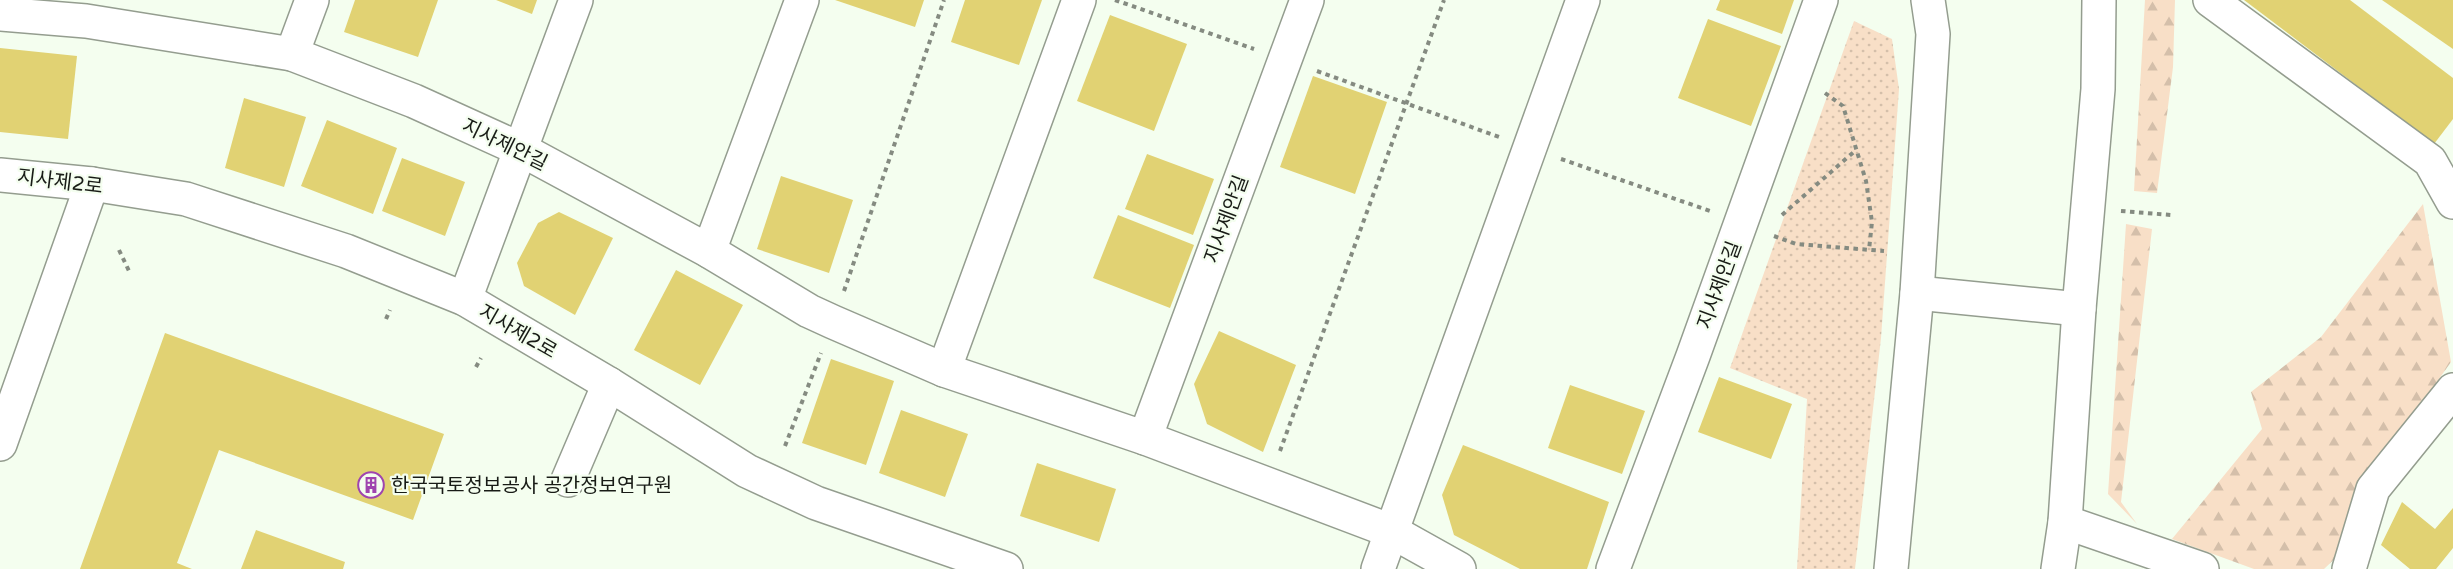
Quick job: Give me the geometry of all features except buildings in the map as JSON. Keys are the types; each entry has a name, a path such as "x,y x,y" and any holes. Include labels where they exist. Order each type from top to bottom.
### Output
{"street":[{"path":"292,54 312,0"},
{"path":"465,299 576,0"},
{"path":"709,251 802,0"},
{"path":"944,370 1079,0"},
{"name":"지사제안길","path":"1145,438 1307,0"},
{"path":"1378,569 1583,0"},
{"name":"지사제안길","path":"1612,569 1693,356 1821,0"},
{"path":"1891,569 1917,293 1933,34 1928,0"},
{"path":"2058,569 2065,522 2079,309 2098,89 2099,0"},
{"path":"2210,0 2430,161 2453,202"},
{"name":"지사제안길","path":"0,14 90,10 292,54 414,101 522,150 709,251 809,311 944,370 1145,438 1391,531 1459,569"},
{"name":"지사제2로","path":"0,174 92,184 186,199 346,251 465,299 609,384 747,471 816,503 1006,569"},
{"path":"0,444 92,184"},
{"path":"1917,293 2079,309"},
{"path":"568,480 609,384"},
{"path":"2349,569 2373,489 2453,390"},
{"path":"2065,522 2202,569"}],"path":[{"path":"843,294 944,0"},
{"path":"1115,0 1264,52"},
{"path":"1277,461 1444,0"},
{"path":"1307,68 1508,140"},
{"path":"1824,93 1843,106 1866,180 1872,222 1869,250"},
{"path":"1780,217 1856,150"},
{"path":"1560,159 1711,212"},
{"path":"2088,208 2172,214"},
{"path":"1774,236 1796,244 1888,252"},
{"path":"119,250 130,273"},
{"path":"386,319 390,310"},
{"path":"785,446 824,344"},
{"path":"476,367 481,358"}],"green space":[{"path":"2145,0 2175,0 2173,67 2157,193 2134,191"},
{"path":"1854,21 1892,39 1899,89 1881,338 1855,569 1797,569 1807,399 1730,368"},
{"path":"2423,204 2451,362 2378,465 2346,548 2324,569 2254,569 2172,539 2262,429 2251,392 2321,337"},
{"path":"2126,224 2152,229 2121,502 2137,524 2108,494"}],"place":[{"name":"한국국토정보공사 공간정보연구원","path":"371,485"}]}
